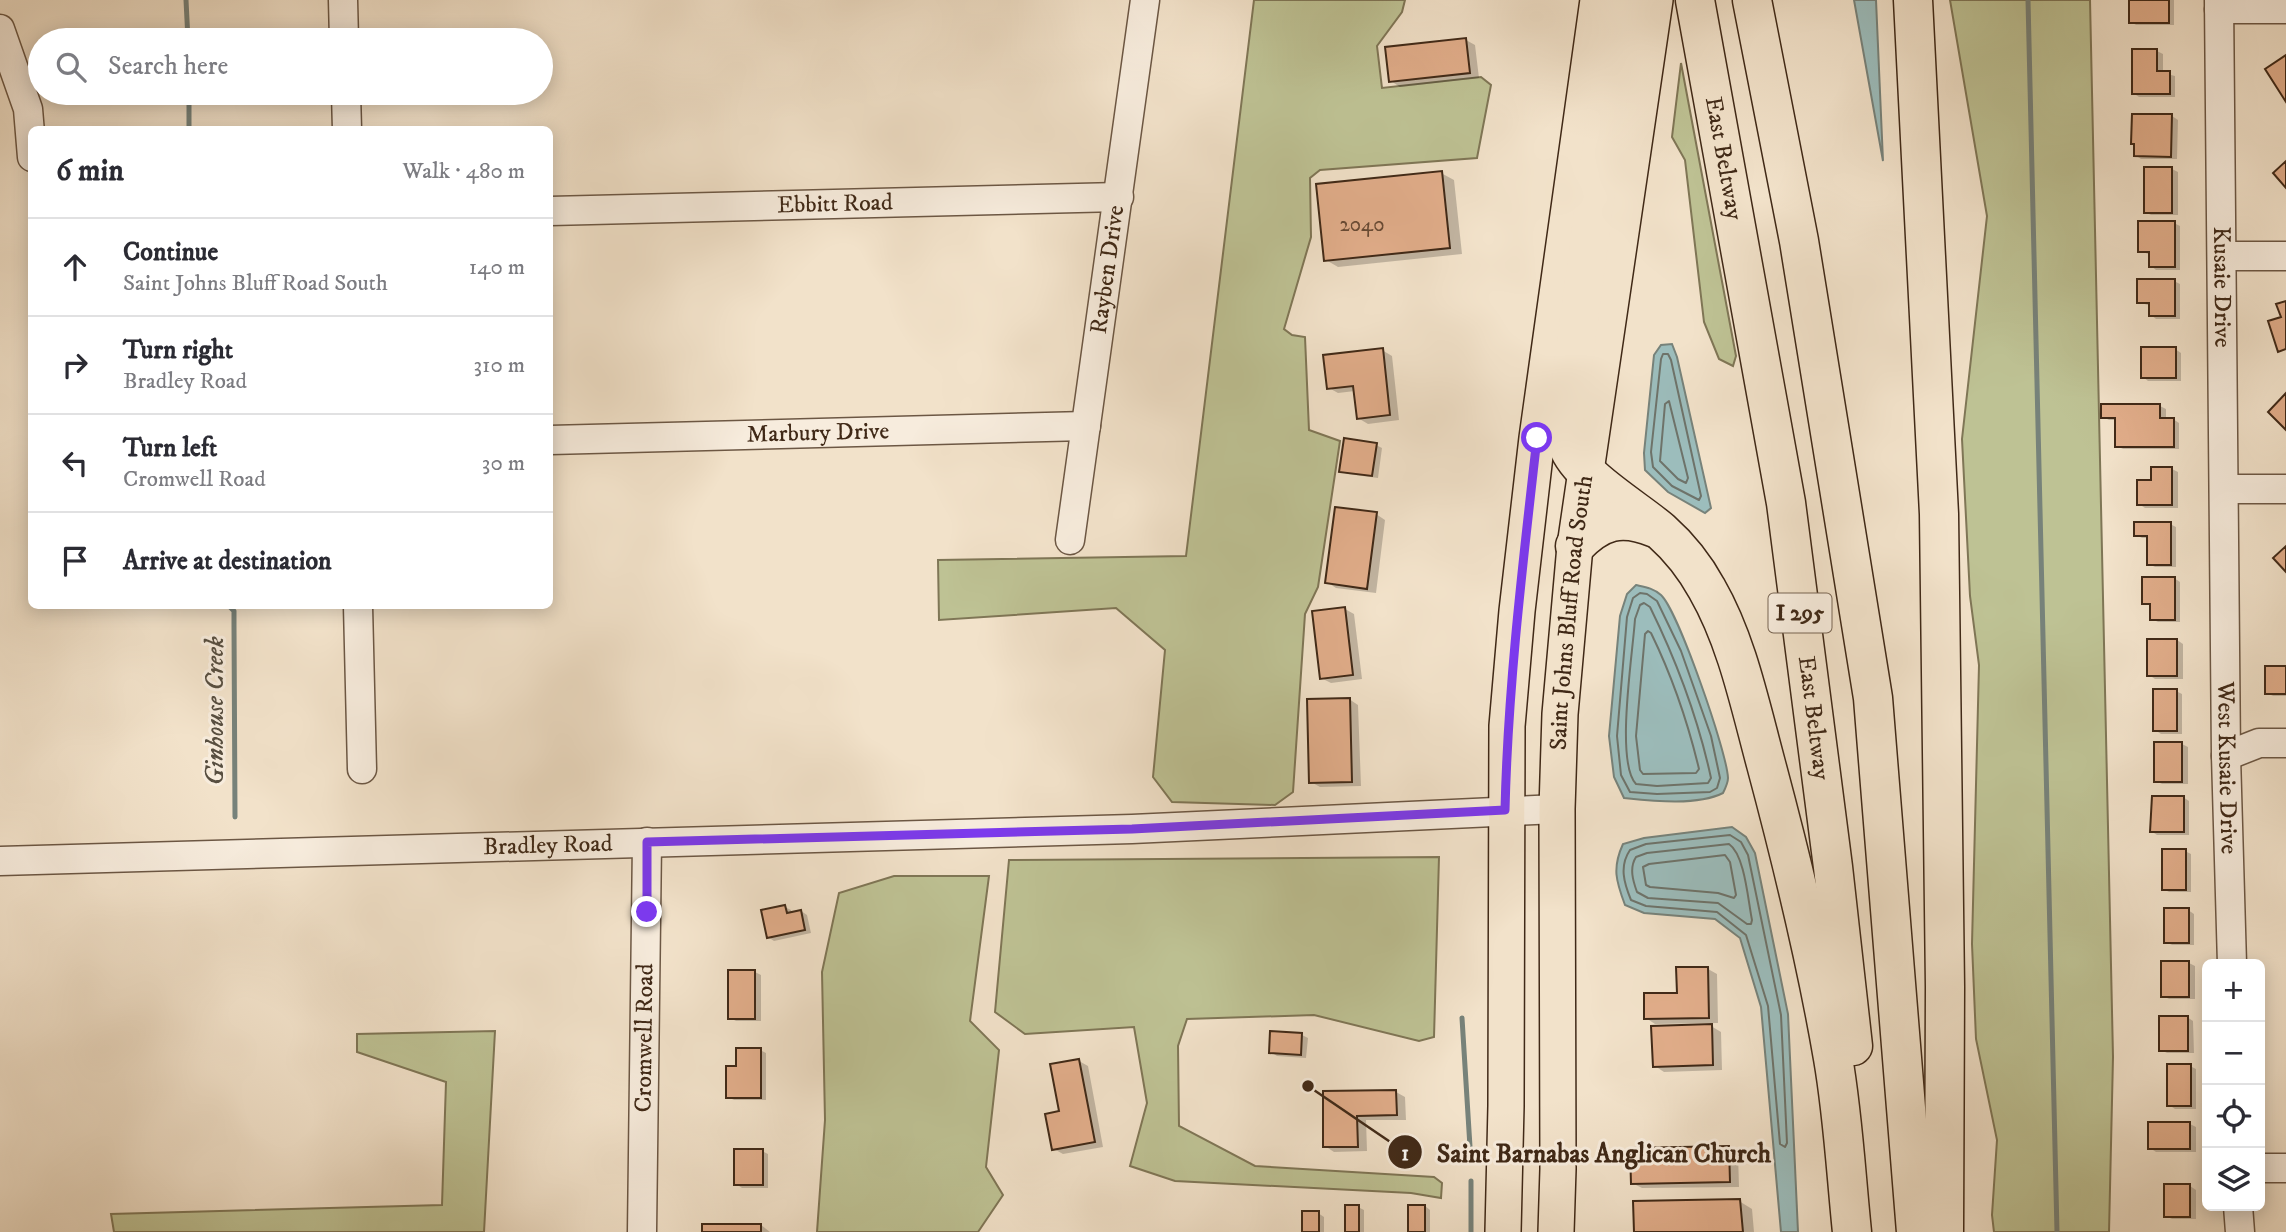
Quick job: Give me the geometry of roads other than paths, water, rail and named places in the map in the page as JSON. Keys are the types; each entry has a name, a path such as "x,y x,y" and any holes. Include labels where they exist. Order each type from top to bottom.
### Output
{"highway":[{"path":"1621,0 1564,414 1569,447 1575,459 1613,495 1660,530 1685,556 1723,620 1794,870 1833,1060 1852,1232"},
{"name":"East Beltway","path":"1695,0 1786,503 1833,867 1866,1167 1868,1232"},
{"name":"I 295","path":"1752,0 1799,241 1873,698 1916,1232"},
{"path":"1913,0 1939,514 1945,987 1944,1232"},
{"path":"1575,546 1598,527 1619,520 1643,523 1660,530"}],"main road":[{"path":"1503,1232 1507,726 1537,438 1598,0"},
{"name":"Saint Johns Bluff Road South","path":"1556,1232 1557,809 1560,714 1575,546 1655,0"}],"street":[{"path":"343,0 344,28"},
{"name":"Rayben Drive","path":"1070,540 1145,0"},
{"path":"2219,4 2286,9"},
{"name":"Kusaie Drive","path":"2219,4 2225,573"},
{"path":"0,29 28,109 29,126"},
{"path":"346,105 347,126"},
{"name":"Ebbitt Road","path":"553,211 1119,197"},
{"path":"2222,256 2286,256"},
{"name":"Marbury Drive","path":"553,440 1086,426"},
{"path":"2224,489 2286,489"},
{"name":"West Kusaie Drive","path":"2225,573 2232,959"},
{"path":"358,609 362,769"},
{"path":"2227,756 2259,743 2286,743"},
{"name":"Bradley Road","path":"0,861 1132,829 1557,809"},
{"name":"Cromwell Road","path":"642,1232 647,842"},
{"path":"2265,1168 2286,1168"},
{"path":"2238,1211 2239,1232"}],"water":[{"path":"1854,0 1876,0 1883,161"},
{"path":"1672,344 1711,508 1705,513 1668,492 1645,470 1644,453 1654,355 1661,345"},
{"path":"1636,585 1652,589 1661,595 1679,627 1726,763 1728,778 1723,793 1688,801 1624,798 1614,777 1609,736 1620,616 1627,594"},
{"path":"1732,827 1746,837 1755,853 1788,1014 1798,1232 1781,1232 1761,1007 1740,938 1715,919 1644,913 1625,905 1618,881 1617,860 1623,844 1644,838"}],"waterway":[{"name":"Ginhouse Creek","path":"186,0 187,28"},
{"path":"2028,0 2057,1232"},
{"name":"Ginhouse Creek","path":"189,105 189,126"},
{"name":"Ginhouse Creek","path":"232,609 235,817"},
{"path":"1462,1018 1470,1147"},
{"path":"1471,1181 1471,1232"}],"place":[{"name":"Saint Barnabas Anglican Church","path":"1308,1086"}]}
